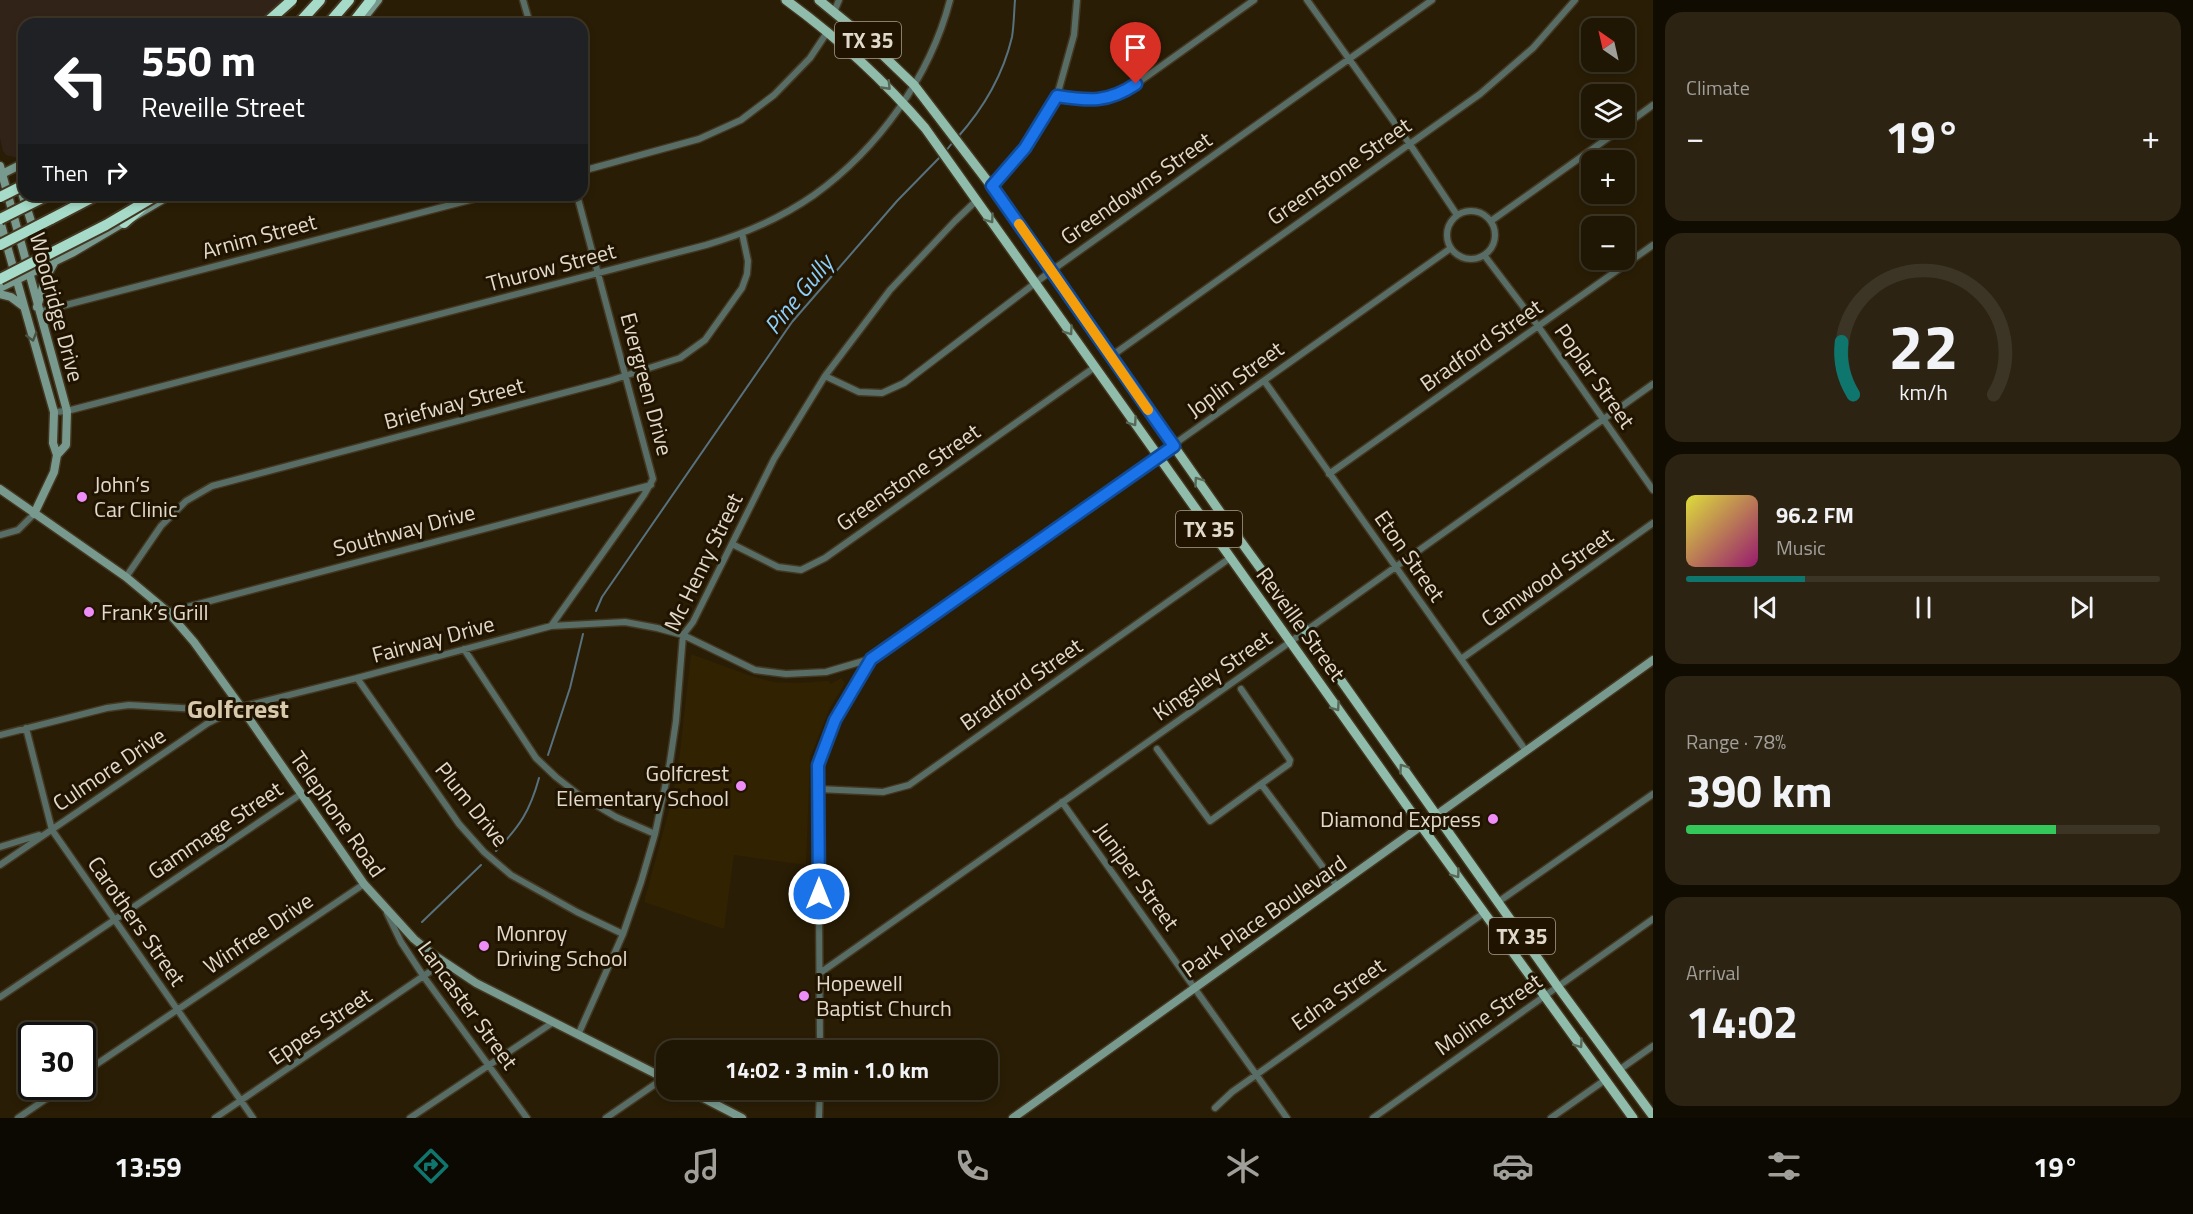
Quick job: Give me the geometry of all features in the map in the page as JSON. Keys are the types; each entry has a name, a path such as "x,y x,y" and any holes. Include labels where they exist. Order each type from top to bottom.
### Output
{"highway":[{"path":"272,18 291,0"},
{"path":"304,18 320,0"},
{"path":"333,18 349,0"},
{"path":"357,18 371,0"},
{"path":"0,197 18,188"},
{"path":"0,220 36,201"},
{"path":"0,245 86,201"},
{"path":"0,279 106,225 147,201"},
{"path":"124,222 150,201"}],"main road":[{"path":"364,18 378,0"},
{"name":"Reveille Street","path":"786,0 828,31 863,62 903,102 939,147 1422,827 1633,1118"},
{"name":"Reveille Street","path":"819,0 863,36 914,85 992,186 1110,357 1436,816 1653,1116"},
{"path":"1,172 18,165"},
{"name":"Woodridge Drive","path":"1,172 67,411 66,445 57,455"},
{"path":"25,201 43,253 55,261"},
{"path":"0,288 55,261 160,201"},
{"name":"Woodridge Drive","path":"0,220 15,281 54,412 53,443 57,455 54,472 34,514"},
{"path":"38,309 46,277 55,261"},
{"path":"0,294 11,297 24,307"},
{"name":"Telephone Road","path":"0,489 126,576 168,612 194,642 241,707 364,884 414,939 476,983 656,1074"},
{"name":"Park Place Boulevard","path":"1013,1118 1653,660"},
{"path":"707,1100 742,1118"}],"street":[{"path":"523,0 528,18"},
{"path":"834,12 839,0"},
{"name":"Thurow Street","path":"54,412 67,411 598,274 742,233 790,210 826,185 873,141 903,102 929,58 950,0"},
{"path":"992,186 1025,148 1057,96 1074,35 1077,0"},
{"path":"1057,96 1087,101 1122,94 1254,0"},
{"path":"1307,0 1409,143 1457,215"},
{"name":"Greendowns Street","path":"825,376 858,392 882,393 904,383 1051,271 1432,0"},
{"name":"Greenstone Street","path":"1110,357 1507,72 1533,48 1575,0"},
{"path":"588,169 699,139 741,120 774,95 810,58 828,31"},
{"path":"1635,118 1653,105"},
{"path":"1491,221 1608,138"},
{"name":"Mc Henry Street","path":"578,1035 623,934 655,834 669,768 683,635 693,621 774,459 825,376 890,290 977,200"},
{"name":"Arnim Street","path":"38,309 465,201"},
{"name":"Evergreen Drive","path":"551,626 651,485 652,473 579,201"},
{"path":"1469,211 1481,213 1491,221 1495,233 1492,245 1484,255 1472,259 1460,256 1451,249 1447,236 1449,224 1457,215 1469,211"},
{"name":"Briefway Street","path":"126,576 161,525 186,501 212,486 609,381 680,358 705,340 739,294 748,261 742,233"},
{"name":"Bradford Street","path":"1329,474 1653,245"},
{"name":"Joplin Street","path":"820,1040 818,765 835,720 871,659 1451,249"},
{"name":"Poplar Street","path":"1484,255 1538,326 1653,490"},
{"name":"Greenstone Street","path":"732,544 778,567 801,570 817,562 1095,367"},
{"name":"Eton Street","path":"1264,382 1526,751"},
{"name":"Kingsley Street","path":"820,973 1653,384"},
{"name":"Southway Drive","path":"168,612 651,485"},
{"path":"0,535 18,530 34,514"},
{"name":"Camwood Street","path":"1461,659 1653,523"},
{"name":"Bradford Street","path":"818,789 882,792 909,785 1230,558"},
{"name":"Fairway Drive","path":"0,735 107,708 129,705 215,710 241,707 551,626 625,622 683,635 755,670 786,674 826,672 871,659"},
{"path":"464,650 536,758 579,795 616,817 655,834"},
{"name":"Plum Drive","path":"357,678 459,824 484,852 511,875 577,912 623,934"},
{"path":"1157,749 1210,821 1289,764 1290,760 1241,689"},
{"name":"Culmore Drive","path":"0,865 208,723 241,707"},
{"name":"Carothers Street","path":"26,728 52,830 253,1118"},
{"path":"1261,784 1337,886"},
{"name":"Gammage Street","path":"0,997 301,794"},
{"path":"1498,902 1653,794"},
{"name":"Juniper Street","path":"1062,802 1287,1118"},
{"path":"0,847 52,830"},
{"name":"Winfree Drive","path":"96,1064 364,884"},
{"name":"Lancaster Street","path":"386,910 400,942 527,1118"},
{"name":"Edna Street","path":"1215,1108 1257,1074 1484,913"},
{"name":"Moline Street","path":"1373,1118 1653,919"},
{"name":"Eppes Street","path":"215,1118 444,962"},
{"path":"410,1118 552,1023"},
{"path":"1619,1070 1653,1046"},
{"path":"1551,1118 1605,1080"},
{"path":"606,1118 656,1084"},
{"path":"18,1118 44,1100"},
{"path":"819,1118 820,1100"}],"shaded area":[{"path":"0,0 283,0 266,18 18,18 18,158 6,155 0,138"},
{"name":"Golfcrest Elementary School","path":"691,654 773,682 829,681 830,684 841,678 845,683 830,708 810,758 806,865 734,855 724,929 644,902 672,799 680,752"}],"waterway":[{"name":"Pine Gully","path":"957,138 991,91 1003,65 1012,37 1015,0"},
{"name":"Pine Gully","path":"945,152 953,142"},
{"name":"Pine Gully","path":"596,611 602,597 792,322 897,201 941,156"},
{"name":"Pine Gully","path":"548,755 570,688 583,634"},
{"name":"Pine Gully","path":"496,851 523,818 539,778"},
{"name":"Pine Gully","path":"422,922 481,865"}],"slow traffic":[{"path":"1019,224 1148,410"}],"place":[{"name":"John’s Car Clinic","path":"82,497"},
{"name":"Frank’s Grill","path":"89,612"},
{"name":"Golfcrest Elementary School","path":"741,786"},
{"name":"Diamond Express","path":"1493,819"},
{"name":"Monroy Driving School","path":"484,946"},
{"name":"Hopewell Baptist Church","path":"804,996"}],"district":[{"name":"Golfcrest","path":"238,708"}],"route":[{"path":"819,894 818,765 835,720 871,659 1174,446 992,186 1025,148 1057,96 1087,101 1106,99 1122,94 1136,84"}]}
